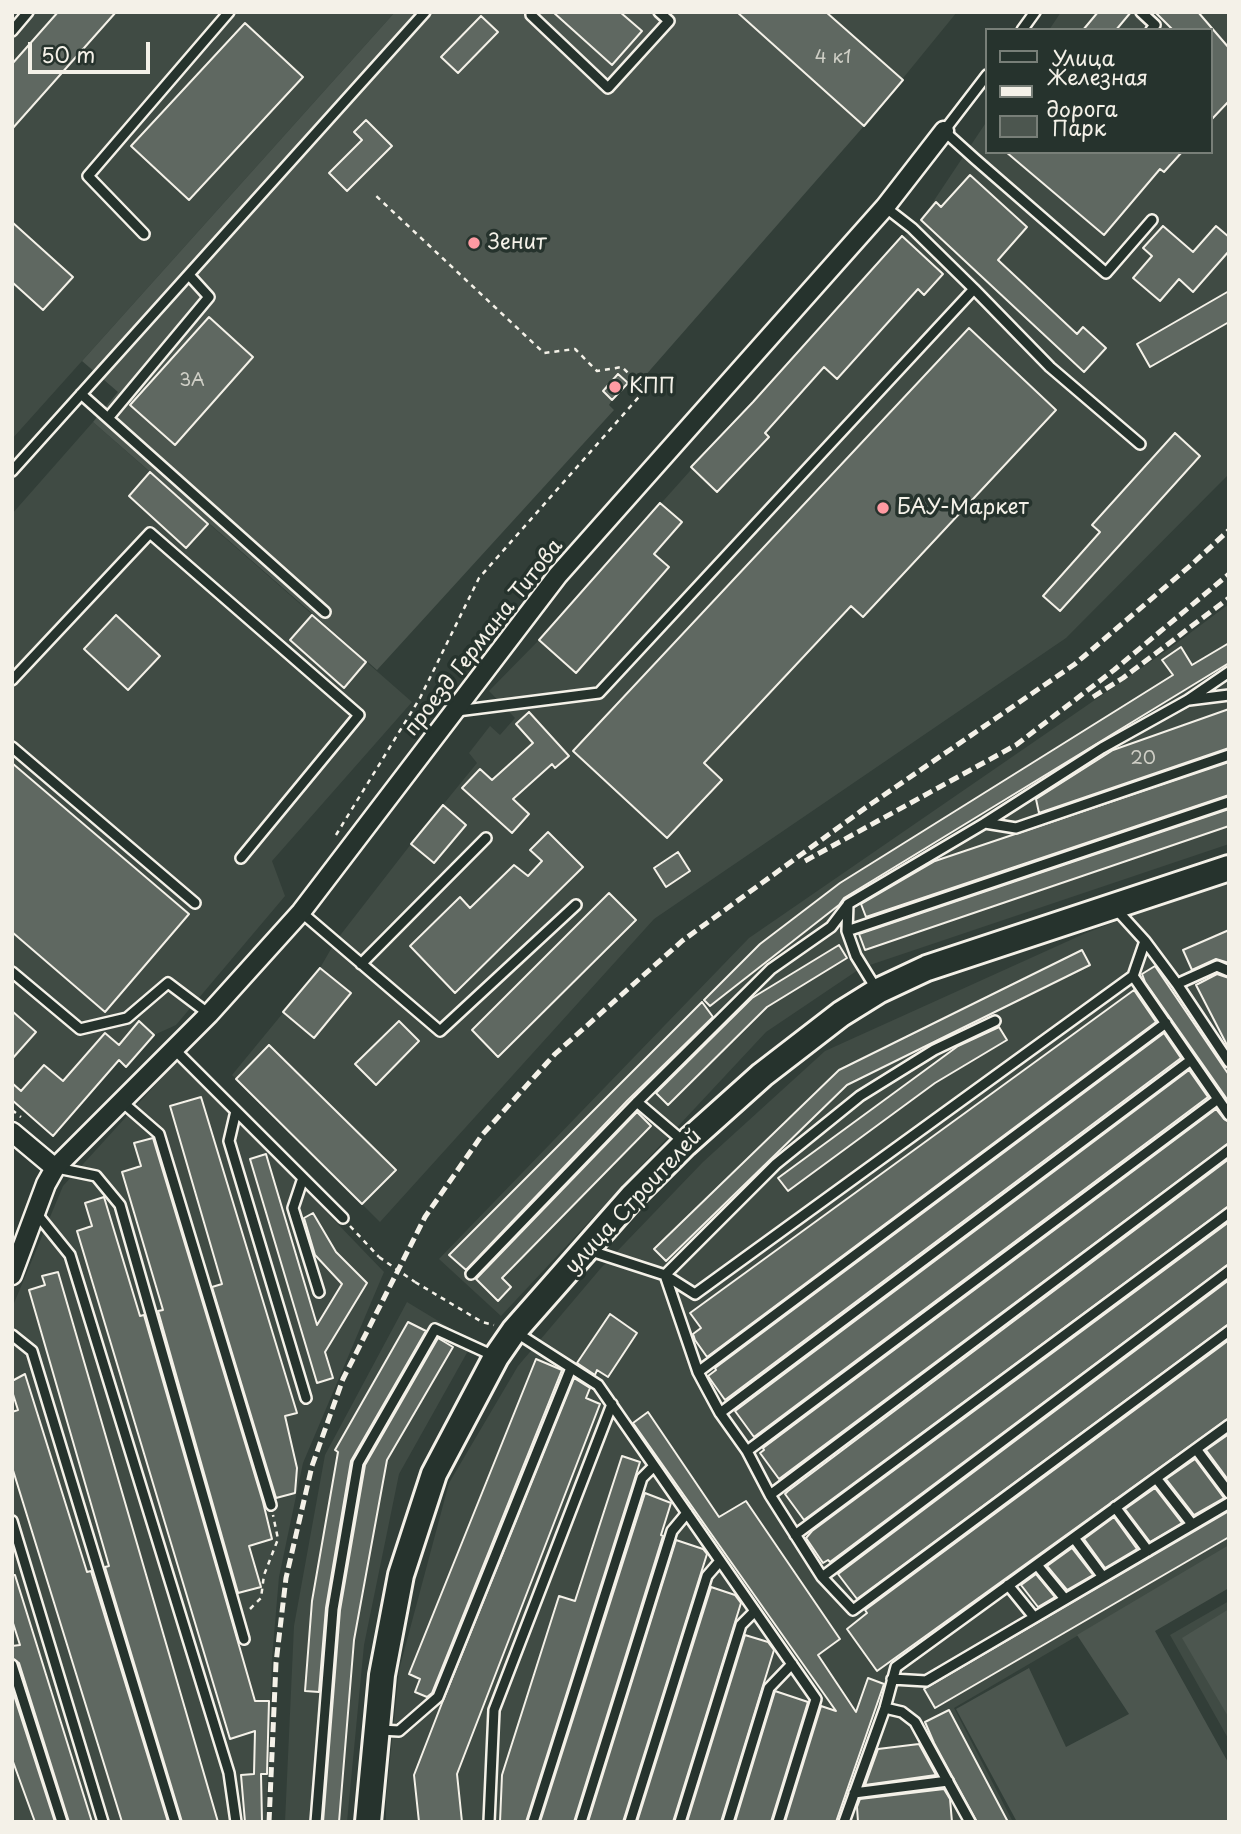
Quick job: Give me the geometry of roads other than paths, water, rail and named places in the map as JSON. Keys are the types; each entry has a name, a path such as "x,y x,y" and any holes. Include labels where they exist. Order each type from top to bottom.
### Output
{"main road":[{"name":"улица Строителей","path":"368,1822 382,1675 401,1575 434,1474 496,1357 514,1331 633,1196 685,1144 762,1075 841,1014 878,991 927,968 1229,868"}],"street":[{"name":"проезд Германа Титова","path":"55,1168 173,1047 209,1014 301,912 457,711 558,575 885,207 944,131"},
{"path":"12,1132 55,1168 46,1184 12,1275"}],"lane":[{"path":"12,31 28,12"},
{"path":"144,234 88,176 229,12"},
{"path":"12,471 425,12"},
{"path":"531,12 531,15 608,88 669,21 659,12"},
{"path":"1023,28 1035,12"},
{"path":"1141,12 1155,25 1153,28"},
{"path":"986,76 944,131 1106,273 1152,220"},
{"path":"885,207 912,228 1050,367 1140,444"},
{"path":"108,418 209,297 189,275"},
{"path":"457,711 599,692 974,289"},
{"path":"81,394 325,612"},
{"path":"12,680 150,533 359,715 241,858"},
{"path":"471,1274 637,1102 771,969 831,928 848,904 985,823 1102,748 1188,700 1229,672"},
{"path":"1188,700 1229,695"},
{"path":"12,747 195,903"},
{"path":"985,823 1016,828 1229,755"},
{"path":"847,931 1229,802"},
{"path":"361,964 486,838"},
{"path":"848,904 847,931 856,956 878,991"},
{"path":"301,912 440,1031 576,905"},
{"path":"1114,906 1145,941 1226,1050 1229,1062"},
{"path":"587,1249 665,1275 695,1294 1133,976 1145,941"},
{"path":"1177,984 1216,966 1229,971"},
{"path":"12,972 80,1030 127,1018 168,983 209,1014"},
{"path":"1133,976 1229,1115"},
{"path":"12,989 20,979"},
{"path":"665,1275 776,1164 860,1096 934,1050 995,1021"},
{"path":"698,1372 1166,1023"},
{"path":"173,1047 343,1218"},
{"path":"720,1413 1191,1060"},
{"path":"747,1451 1218,1099"},
{"path":"121,1101 159,1133 271,1505"},
{"path":"637,1102 685,1144"},
{"path":"236,1111 229,1141 306,1398"},
{"path":"769,1496 1229,1150"},
{"path":"55,1168 96,1176 120,1205 244,1639"},
{"path":"303,1178 293,1208 319,1292"},
{"path":"36,1213 70,1255 229,1773 236,1822"},
{"path":"795,1535 1229,1213"},
{"path":"822,1577 1229,1271"},
{"path":"665,1275 698,1372 720,1413 747,1451 769,1496 822,1577 853,1610 1229,1331"},
{"path":"316,1822 334,1609 358,1463 435,1329 496,1357"},
{"path":"514,1331 598,1385 816,1699 778,1822"},
{"path":"12,1335 32,1352 175,1822"},
{"path":"377,1730 399,1731 439,1697 571,1368"},
{"path":"489,1822 494,1710 612,1404"},
{"path":"844,1822 885,1708 896,1667 1229,1425"},
{"path":"1195,1449 1229,1493"},
{"path":"533,1822 642,1478 654,1466"},
{"path":"1156,1478 1192,1524"},
{"path":"892,1679 926,1681 1229,1503"},
{"path":"1115,1507 1147,1551"},
{"path":"581,1822 673,1531 687,1514"},
{"path":"12,1521 103,1822"},
{"path":"1074,1538 1102,1577"},
{"path":"630,1822 707,1576 720,1561"},
{"path":"1037,1565 1065,1599"},
{"path":"1008,1586 1034,1617"},
{"path":"680,1822 741,1625 755,1611"},
{"path":"728,1822 769,1688 792,1664"},
{"path":"12,1665 62,1822"},
{"path":"885,1708 902,1713 915,1722 970,1822"},
{"path":"854,1793 948,1781"}],"railway":[{"path":"269,1822 276,1663 286,1578 312,1466 343,1379 425,1217 482,1135 555,1054 682,941 868,806 1075,664 1229,530"},
{"path":"805,861 1016,745 1114,670 1229,574"},
{"path":"1093,697 1123,678 1229,598"}],"place":[{"name":"Зенит","path":"474,243"},
{"name":"КПП","path":"615,387"},
{"name":"БАУ-Маркет","path":"883,508"}]}
